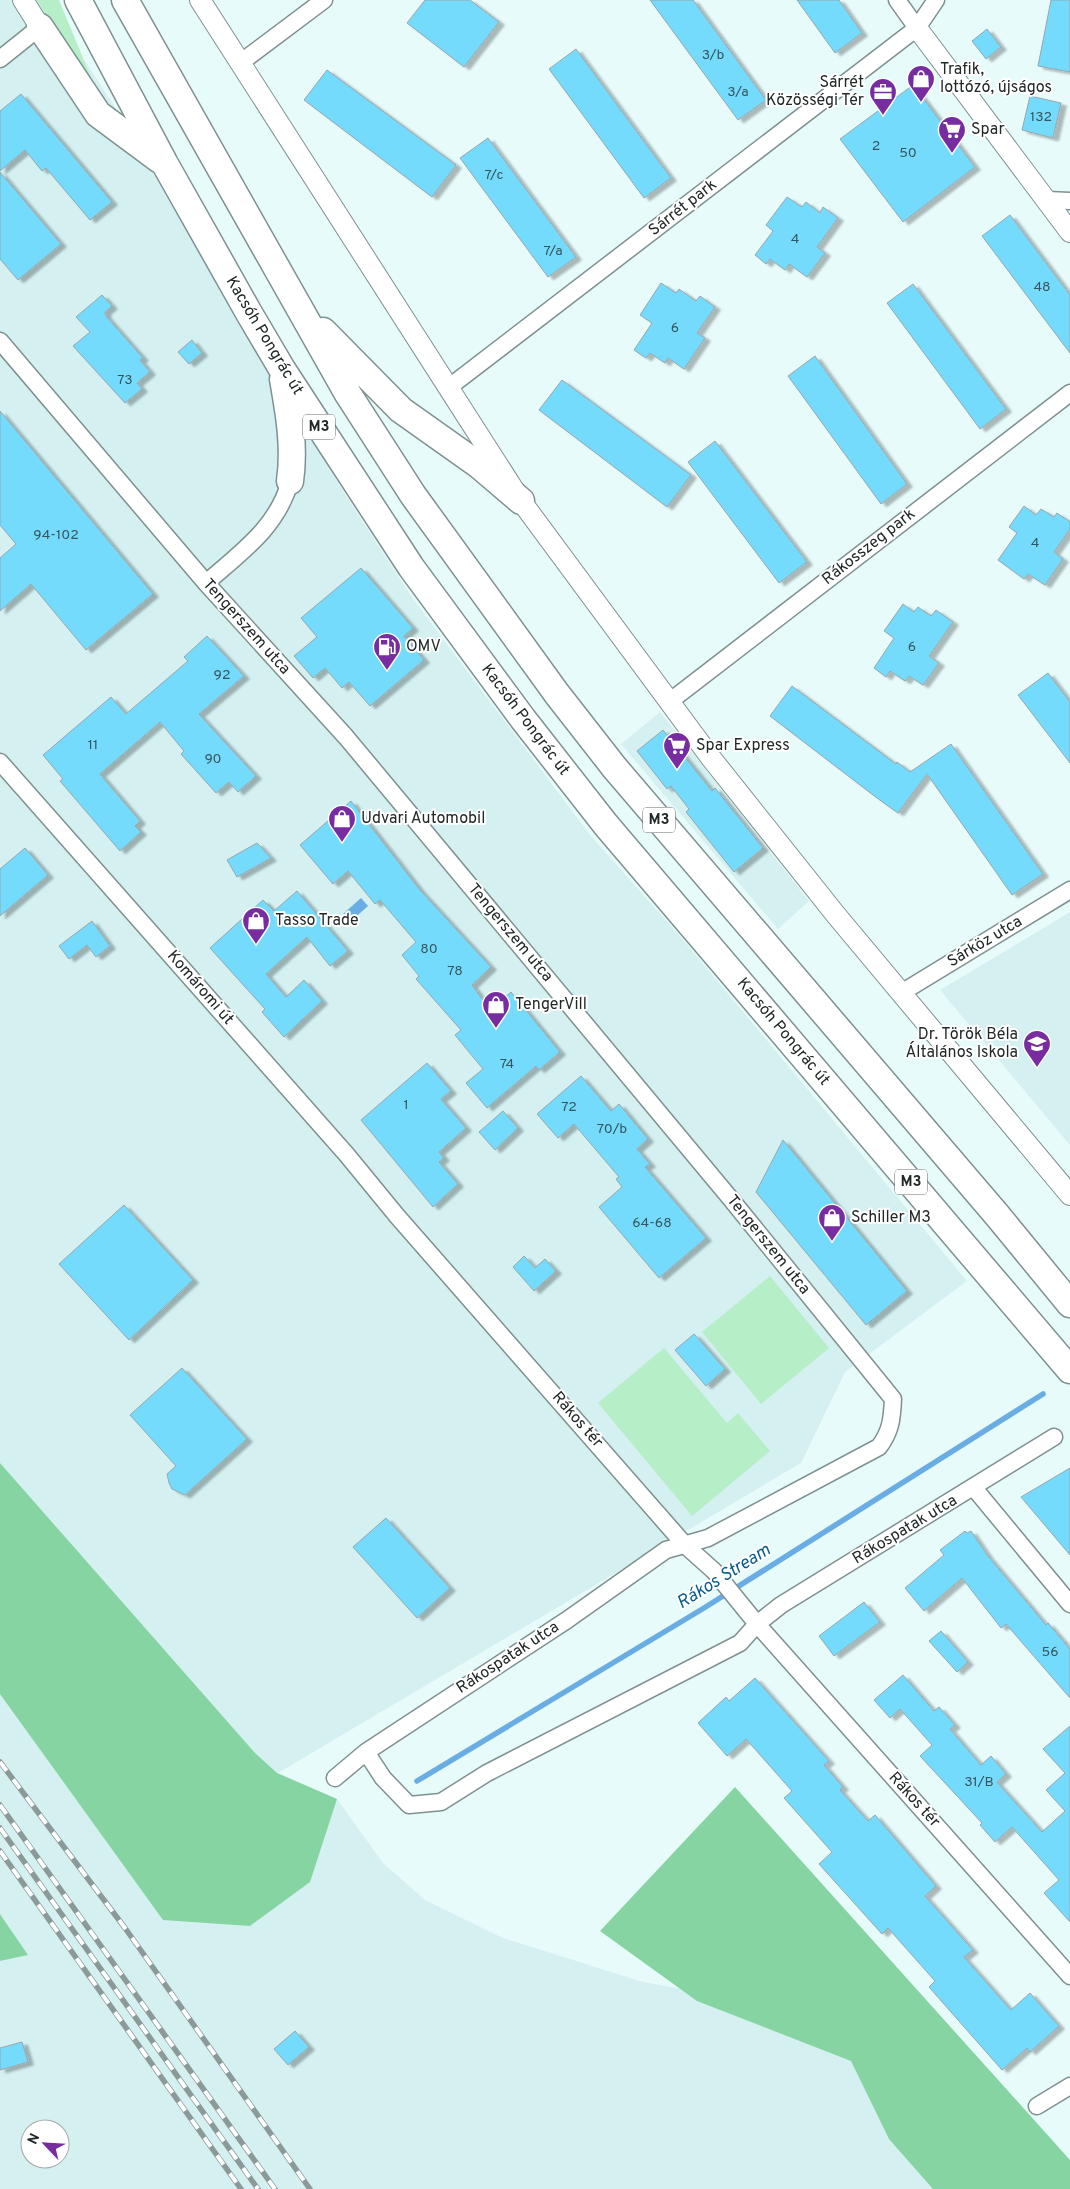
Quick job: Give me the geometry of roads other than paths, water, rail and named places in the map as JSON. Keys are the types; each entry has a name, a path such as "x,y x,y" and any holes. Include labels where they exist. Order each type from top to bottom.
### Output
{"main road":[{"name":"Kacsóh Pongrác út","path":"78,0 165,164 282,369 411,567 576,788 1070,1370"},
{"name":"M3","path":"125,0 294,301 348,394 413,496 574,716 644,802 1070,1304"},
{"path":"40,27 98,114 165,164"},
{"path":"294,301 401,410 480,466 521,501"},
{"path":"282,369 289,417 292,463 290,481"}],"street":[{"path":"0,59 40,27 24,0"},
{"path":"200,0 521,501 734,788 901,993 1070,1195"},
{"path":"240,63 324,0"},
{"path":"897,0 1070,232"},
{"name":"Sárrét park","path":"448,388 917,28 936,0"},
{"path":"1047,200 1070,201"},
{"name":"Tengerszem utca","path":"0,341 206,583 346,737 724,1190 892,1399 892,1419 889,1434 879,1447 708,1538 685,1545"},
{"name":"Rákosszeg park","path":"669,702 1070,393"},
{"path":"206,583 270,524 286,496 290,481"},
{"name":"Komáromi út","path":"0,762 347,1155 397,1216"},
{"name":"Sárköz utca","path":"901,993 1070,890"},
{"name":"Rákos tér","path":"397,1216 685,1545 714,1571 757,1624 1070,1976"},
{"name":"Rákospatak utca","path":"757,1624 781,1605 974,1488 1054,1437"},
{"path":"974,1488 1070,1604"},
{"name":"Rákospatak utca","path":"335,1778 366,1752 567,1620 666,1550 685,1545"},
{"path":"366,1752 383,1778 409,1805 440,1802 487,1773 740,1643 757,1624"},
{"path":"1037,2106 1070,2086"}],"water":[{"path":"361,898 368,906 350,922 343,914"}],"waterway":[{"name":"Rákos Stream","path":"417,1781 704,1608 1043,1394"}],"railway":[{"path":"0,1762 125,1928 310,2189"},
{"path":"0,1805 275,2189"},
{"path":"0,1828 258,2189"},
{"path":"0,1851 241,2189"}],"place":[{"name":"Trafik, lottózó, újságos","path":"921,103"},
{"name":"Sárrét Közösségi Tér","path":"883,116"},
{"name":"Spar","path":"952,154"},
{"name":"OMV","path":"387,671"},
{"name":"Spar Express","path":"677,770"},
{"name":"Udvari Automobil","path":"342,843"},
{"name":"Tasso Trade","path":"256,945"},
{"name":"TengerVill","path":"496,1029"},
{"name":"Dr. Török Béla Általános Iskola","path":"1037,1068"},
{"name":"Schiller M3","path":"832,1242"}]}
